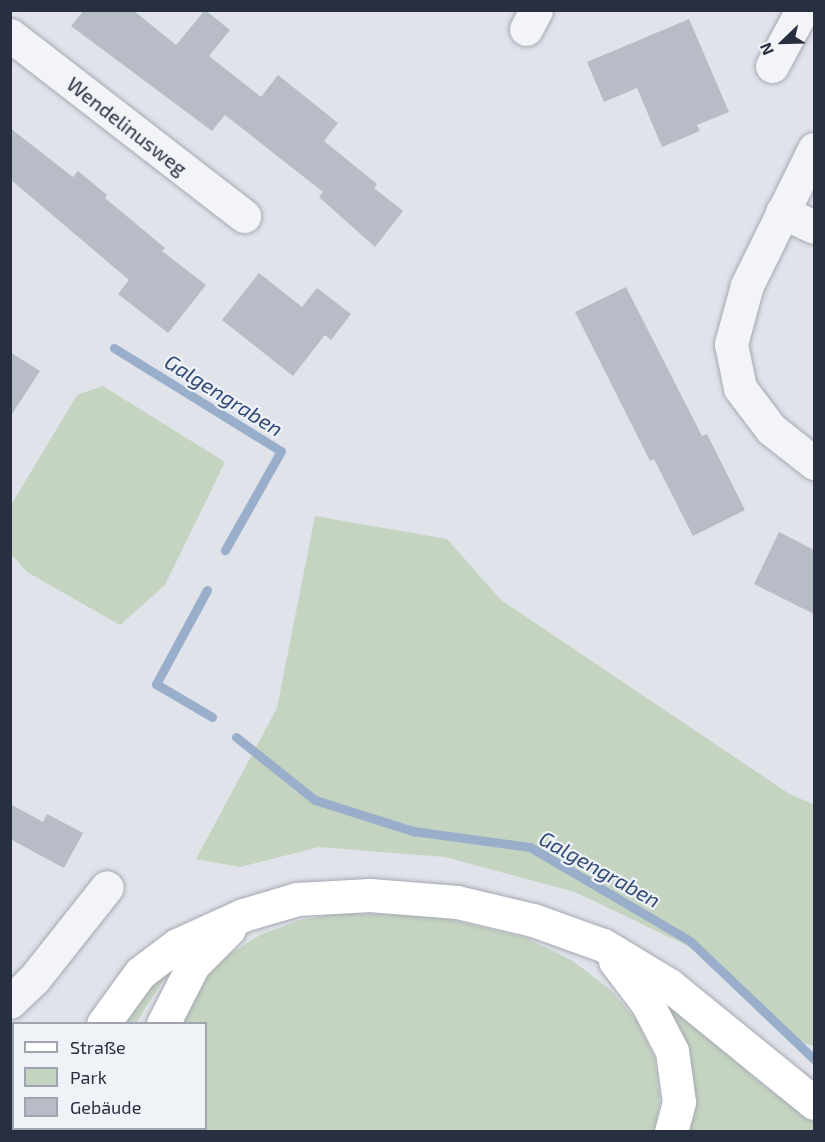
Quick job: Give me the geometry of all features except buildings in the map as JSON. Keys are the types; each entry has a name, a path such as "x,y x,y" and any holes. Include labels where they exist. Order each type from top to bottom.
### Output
{"main road":[{"path":"104,1022 140,973 177,945 243,915 297,899 370,895 457,902 533,920 603,945 669,985 800,1095 814,1103"},
{"path":"164,1022 193,965 243,915"},
{"path":"603,945 647,1003 672,1051 679,1102 671,1131"}],"street":[{"path":"772,66 802,10"},
{"name":"Wendelinusweg","path":"10,35 244,216"},
{"path":"814,149 747,285 731,344 740,388 771,429 814,463"},
{"path":"782,212 814,227"},
{"path":"10,1002 34,979 107,887"}],"green space":[{"path":"103,386 225,462 165,585 120,625 27,572 11,554 11,505 77,395"},
{"path":"315,516 447,539 501,600 788,793 814,805 814,1046 803,1043 692,948 575,892 445,857 319,847 240,867 196,859 277,708"},
{"path":"344,913 436,916 526,938 573,961 612,991 637,1021 655,1059 660,1097 657,1132 206,1131 207,1022 178,1022 199,981 222,959 260,935 300,920"},
{"path":"171,968 137,1022 113,1022 159,970"},
{"path":"663,997 760,1083 814,1122 814,1131 682,1131"}],"waterway":[{"name":"Galgengraben","path":"114,348 281,451 225,550"},
{"name":"Galgengraben","path":"207,590 156,684 212,717"},
{"name":"Galgengraben","path":"236,737 315,800 413,831 530,847 690,941 814,1059"}]}
